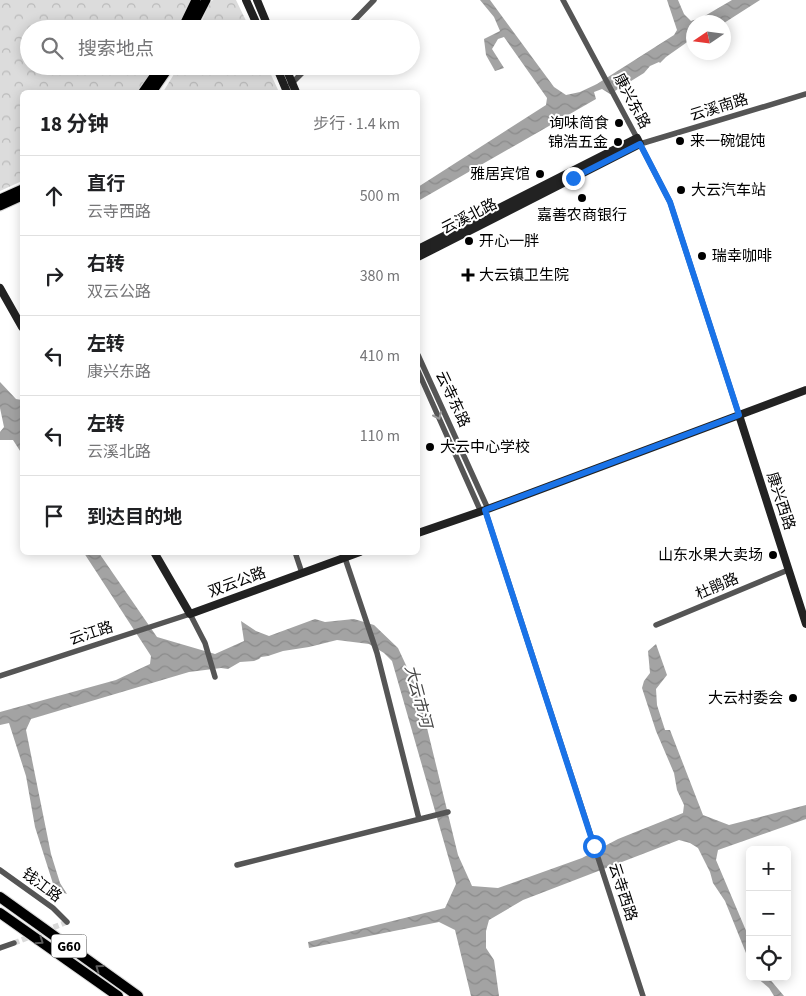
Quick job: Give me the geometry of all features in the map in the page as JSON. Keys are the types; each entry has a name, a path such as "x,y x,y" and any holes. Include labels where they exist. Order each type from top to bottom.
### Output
{"highway":[{"name":"G60","path":"0,897 138,996"},
{"name":"G60","path":"0,914 118,996"}],"main road":[{"path":"186,20 196,0"},
{"path":"196,20 206,0"},
{"path":"144,90 155,75"},
{"path":"153,90 164,75"},
{"path":"0,199 20,190"},
{"path":"0,206 20,197"}],"street":[{"path":"246,0 255,20"},
{"path":"257,0 265,20"},
{"path":"355,20 374,0"},
{"name":"康兴东路","path":"563,0 670,202 739,415"},
{"path":"281,75 289,89"},
{"path":"287,75 289,89"},
{"path":"289,89 301,75"},
{"name":"云溪南路","path":"638,141 806,94"},
{"name":"云溪北路","path":"420,249 638,141"},
{"name":"云溪北路","path":"420,257 638,141"},
{"path":"0,288 20,323"},
{"name":"云寺东路","path":"420,360 485,511"},
{"name":"云寺东路","path":"420,375 485,511"},
{"path":"420,532 485,511 806,390"},
{"name":"康兴西路","path":"739,415 806,624"},
{"name":"云寺西路","path":"485,511 643,996"},
{"path":"156,555 205,643 215,677"},
{"path":"296,555 302,573"},
{"name":"双云公路","path":"190,614 352,555"},
{"path":"345,558 377,653 419,819"},
{"name":"杜鹃路","path":"656,625 788,570"},
{"name":"云江路","path":"0,676 190,614"},
{"path":"237,865 448,812"},
{"name":"钱江路","path":"0,870 53,908 67,922"},
{"path":"0,948 14,943"}],"green space":[{"path":"0,0 193,0 184,20 20,20 20,75 151,75 140,90 20,90 20,182 0,191"},
{"path":"213,0 236,0 246,20 202,20 209,3"},
{"path":"173,75 271,75 278,90 164,90"}],"water":[{"path":"480,0 490,0 554,87 566,95 580,92 597,84 674,35 677,30 667,0 678,0 686,16 686,43 660,63 650,66 644,73 610,94 602,89 594,92 596,99 420,200 420,186 546,105 547,98 504,37 498,39 492,49 504,68 495,71 486,55 484,39 500,31 494,17"},
{"path":"732,0 760,0 731,19 731,15 706,15"},
{"path":"0,382 16,399 20,400 20,451 13,440 0,440 0,432 4,427 0,408"},
{"name":"大云市河","path":"85,555 100,555 157,637 215,654 244,641 241,621 256,631 269,636 315,619 325,622 354,619 374,625 398,648 418,691 458,855 472,886 498,888 582,858 618,839 683,813 684,805 677,790 674,773 656,731 642,688 644,681 650,673 648,651 656,644 667,675 656,689 657,705 665,730 670,730 703,815 729,825 806,805 806,819 718,850 716,860 746,931 746,953 725,901 713,883 710,872 698,848 690,843 679,840 523,900 489,920 486,931 486,948 494,960 499,996 471,996 455,930 439,922 309,948 308,942 445,908 456,884 392,661 384,653 369,644 337,640 283,651 254,661 240,662 228,669 221,668 189,672 31,719 26,730 51,854 60,883 67,894 55,890 35,827 26,776 9,723 0,725 0,712 116,680 150,664 151,656"},
{"path":"761,981 771,981 784,996 774,996 769,988"}],"tunnel":[{"path":"14,943 67,922"}],"place":[{"name":"询味简食","path":"619,123"},
{"name":"来一碗馄饨","path":"680,141"},
{"name":"锦浩五金","path":"618,142"},
{"name":"雅居宾馆","path":"540,174"},
{"name":"大云汽车站","path":"681,190"},
{"name":"嘉善农商银行","path":"582,198"},
{"name":"开心一胖","path":"469,241"},
{"name":"瑞幸咖啡","path":"702,256"},
{"name":"大云镇卫生院","path":"468,275"},
{"name":"大云中心学校","path":"430,447"},
{"name":"山东水果大卖场","path":"773,555"},
{"name":"大云村委会","path":"793,698"}],"route":[{"path":"573,178 640,144 670,202 739,415 485,510 594,846"}]}
